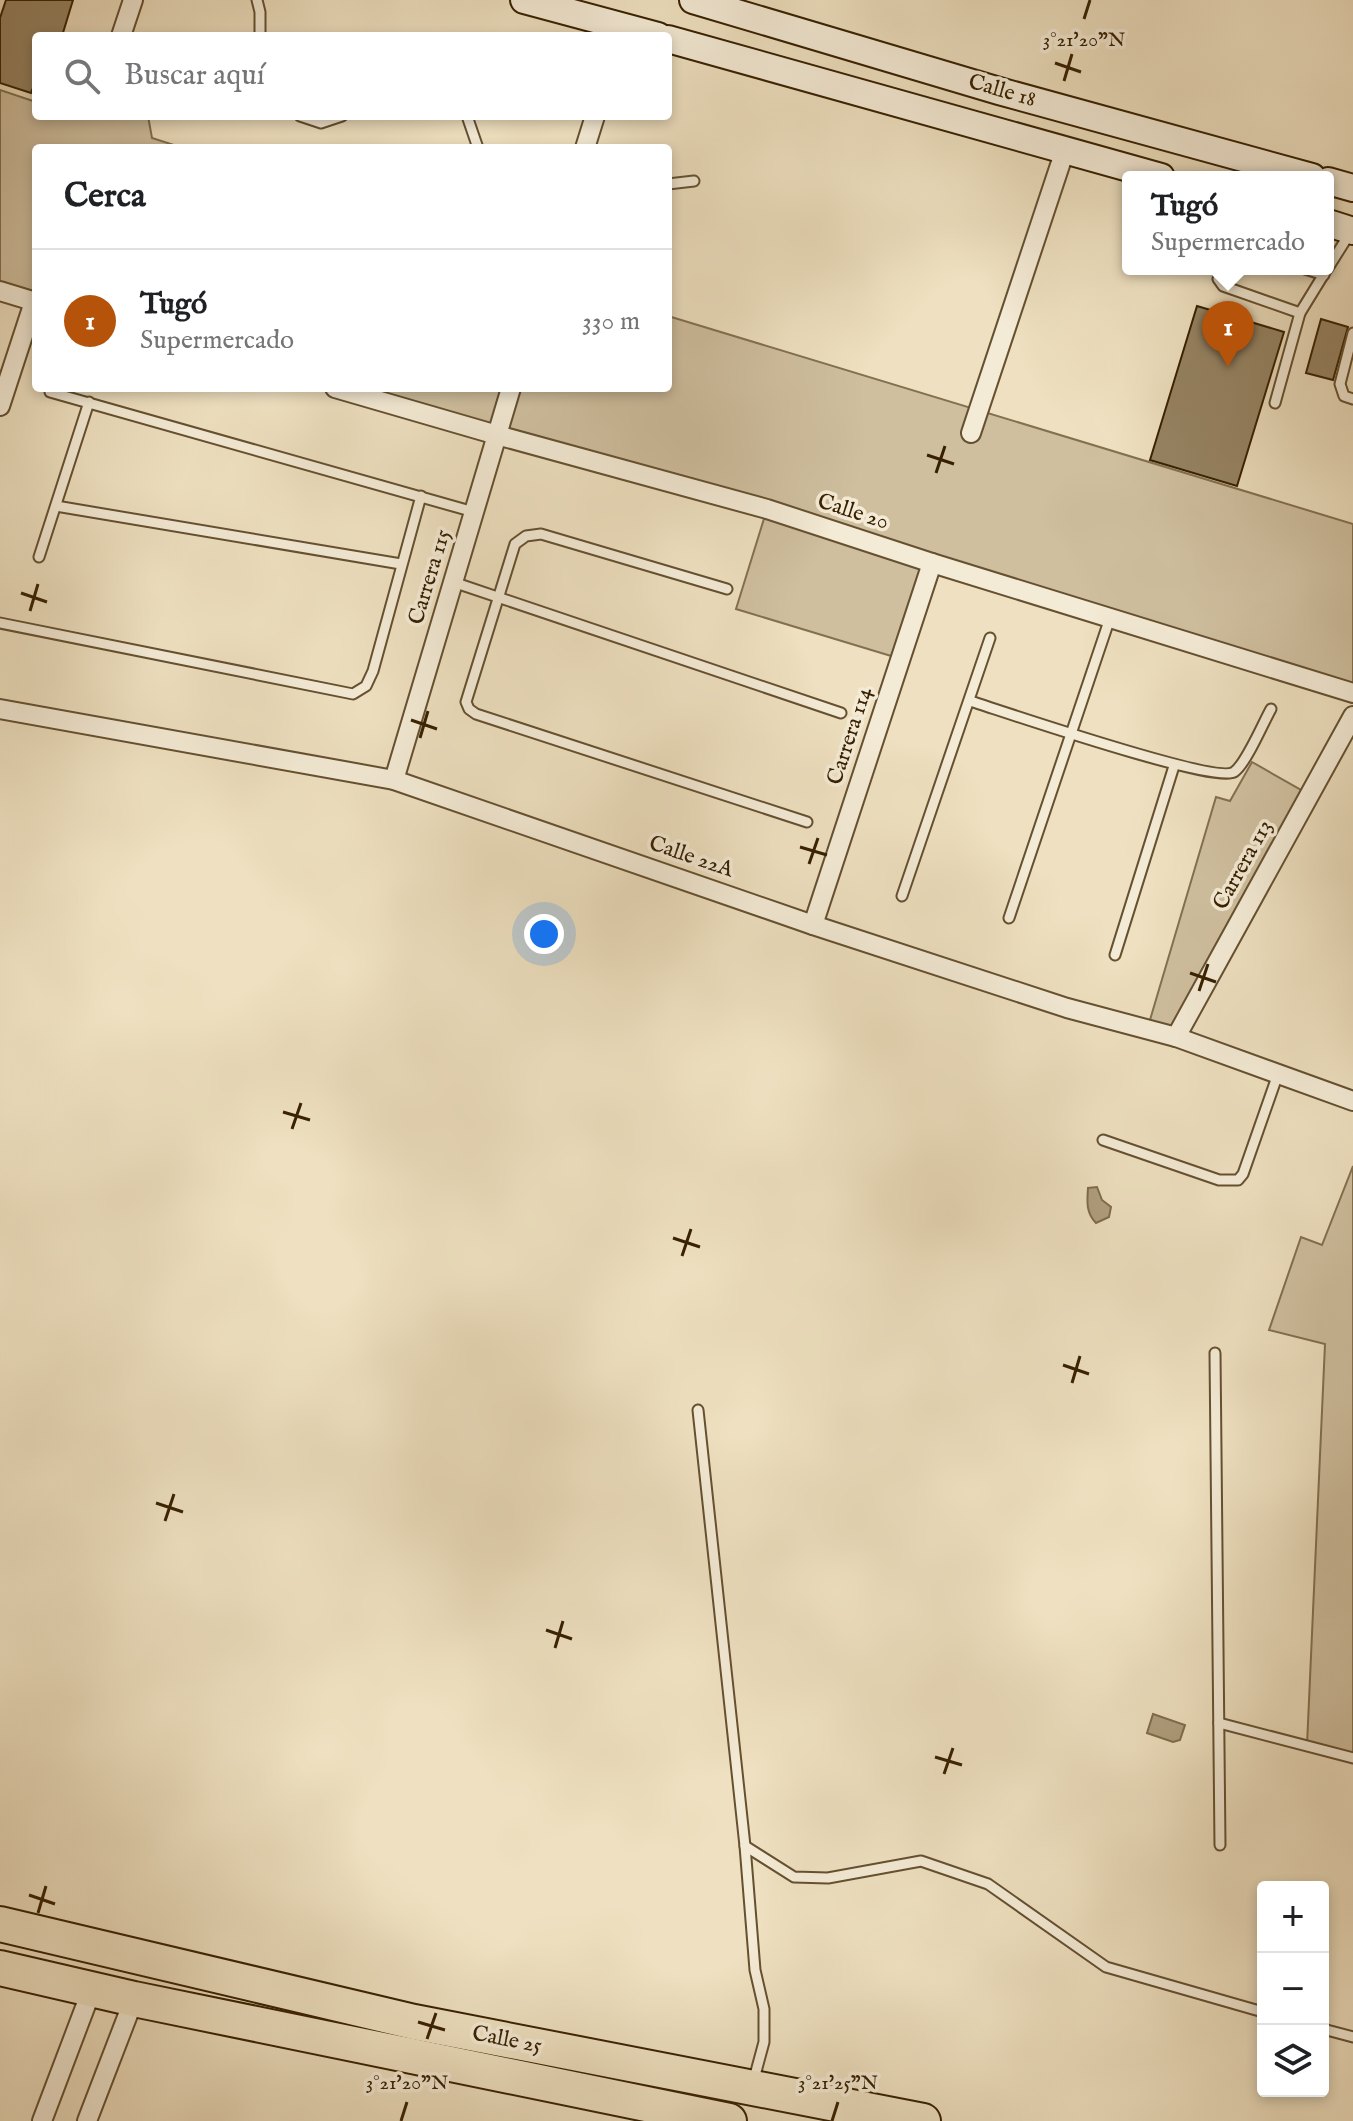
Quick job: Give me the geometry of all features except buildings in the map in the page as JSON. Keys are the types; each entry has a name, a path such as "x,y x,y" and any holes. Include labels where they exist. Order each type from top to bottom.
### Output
{"highway":[{"name":"Calle 25","path":"0,1924 414,2022 923,2121"},
{"name":"Calle 25","path":"0,1968 678,2116 729,2121"}],"main road":[{"path":"524,0 622,31"},
{"name":"Calle 18","path":"693,0 999,91 1290,171"},
{"name":"Calle 18","path":"672,40 1140,171"}],"street":[{"path":"122,32 133,0"},
{"path":"586,144 594,120"},
{"path":"971,433 1065,150"},
{"path":"0,291 32,301"},
{"path":"0,406 32,311"},
{"name":"Calle 20","path":"349,392 767,509 1353,693"},
{"name":"Carrera 115","path":"394,780 510,392"},
{"name":"Carrera 114","path":"813,925 932,563"},
{"name":"Calle 22A","path":"0,709 394,780 813,925 1067,1008 1176,1037 1353,1101"},
{"name":"Carrera 113","path":"1176,1037 1353,716"},
{"path":"42,2121 92,1989"},
{"path":"87,2121 134,1999"}],"lane":[{"path":"257,0 260,32"},
{"path":"468,120 477,144"},
{"path":"672,184 694,181"},
{"path":"1334,253 1343,233"},
{"path":"1219,275 1218,279 1223,286 1300,313"},
{"path":"1275,403 1300,313 1324,275"},
{"path":"1353,333 1340,384 1344,396 1353,399"},
{"path":"50,392 474,512"},
{"path":"39,557 89,402"},
{"path":"0,623 353,694 366,686 373,671 421,496"},
{"path":"56,506 401,564"},
{"path":"727,589 541,534 526,536 515,544 467,697 469,709 476,714 807,822"},
{"path":"453,582 841,713"},
{"path":"1009,918 1110,616"},
{"path":"902,896 990,638"},
{"path":"970,701 1174,766 1219,774 1231,774 1238,768 1271,709"},
{"path":"1115,955 1174,766"},
{"path":"1103,1140 1219,1180 1238,1180 1243,1174 1278,1074"},
{"path":"1215,1353 1220,1845"},
{"path":"698,1410 745,1846 755,1970 764,2009 764,2042 751,2086"},
{"path":"1219,1723 1353,1758"},
{"path":"745,1846 794,1877 828,1878 921,1861 988,1884 1106,1967 1257,2010"},
{"path":"1329,2031 1353,2037"}],"shaded area":[{"path":"0,90 32,101 32,120 149,120 152,138 171,144 32,144 32,301 0,291"},
{"path":"672,317 1353,524 1353,693 932,563 901,659 736,609 767,509 349,392 672,392"},
{"path":"1252,762 1308,794 1176,1037 1147,1030 1216,797 1230,801"},
{"path":"1353,1166 1353,1758 1307,1745 1325,1344 1269,1330 1301,1237 1322,1245"},
{"path":"1097,1187 1102,1200 1111,1207 1109,1217 1096,1223 1089,1211 1087,1198 1088,1188"},
{"path":"1153,1714 1185,1725 1180,1740 1173,1742 1147,1733"}],"place":[{"name":"Tugó","path":"1228,367"}]}
